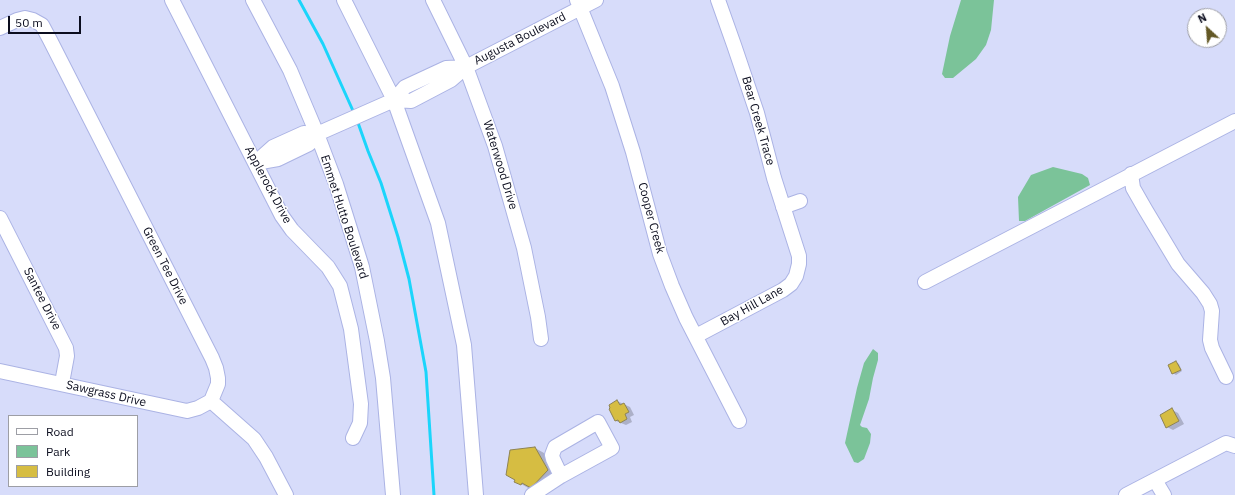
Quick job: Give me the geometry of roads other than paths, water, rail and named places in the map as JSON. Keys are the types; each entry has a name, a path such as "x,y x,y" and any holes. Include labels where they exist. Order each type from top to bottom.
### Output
{"street":[{"name":"Applerock Drive","path":"172,0 282,216 292,230 328,267 340,286 351,329 361,404 360,423 353,438"},
{"name":"Emmet Hutto Boulevard","path":"253,0 290,70 317,134 341,198 362,267 378,341 383,378 393,495"},
{"path":"344,0 394,100 438,223 464,345 476,495"},
{"name":"Waterwood Drive","path":"433,0 466,67 495,146 510,197 531,282 541,339"},
{"name":"Augusta Boulevard","path":"255,163 273,147 304,133 317,134 394,100 411,101 451,80 466,67 579,4 596,0"},
{"name":"Bear Creek Trace","path":"718,0 757,113 795,244"},
{"name":"Cooper Creek","path":"579,4 612,86 633,152 660,254 672,286 739,421"},
{"name":"Green Tee Drive","path":"0,28 25,18 33,20 42,26 212,358 216,368 218,384 211,401"},
{"path":"925,282 1235,121"},
{"path":"1131,174 1133,188 1145,210 1178,264 1210,304 1212,311 1210,340 1212,348 1226,377"},
{"path":"783,206 800,201"},
{"name":"Santee Drive","path":"0,218 66,348 62,384"},
{"name":"Bay Hill Lane","path":"696,336 791,284 796,276 799,264 799,256 795,244"},
{"name":"Sawgrass Drive","path":"0,371 187,411 198,408 211,401"},
{"path":"211,401 254,439 266,457 286,495"},
{"path":"1126,495 1226,442 1235,446"},
{"path":"532,495 561,476"},
{"path":"1155,480 1164,495"}],"waterway":[{"path":"299,0 323,44 354,113"},
{"path":"357,120 381,183 409,279 426,372 434,495"}]}
